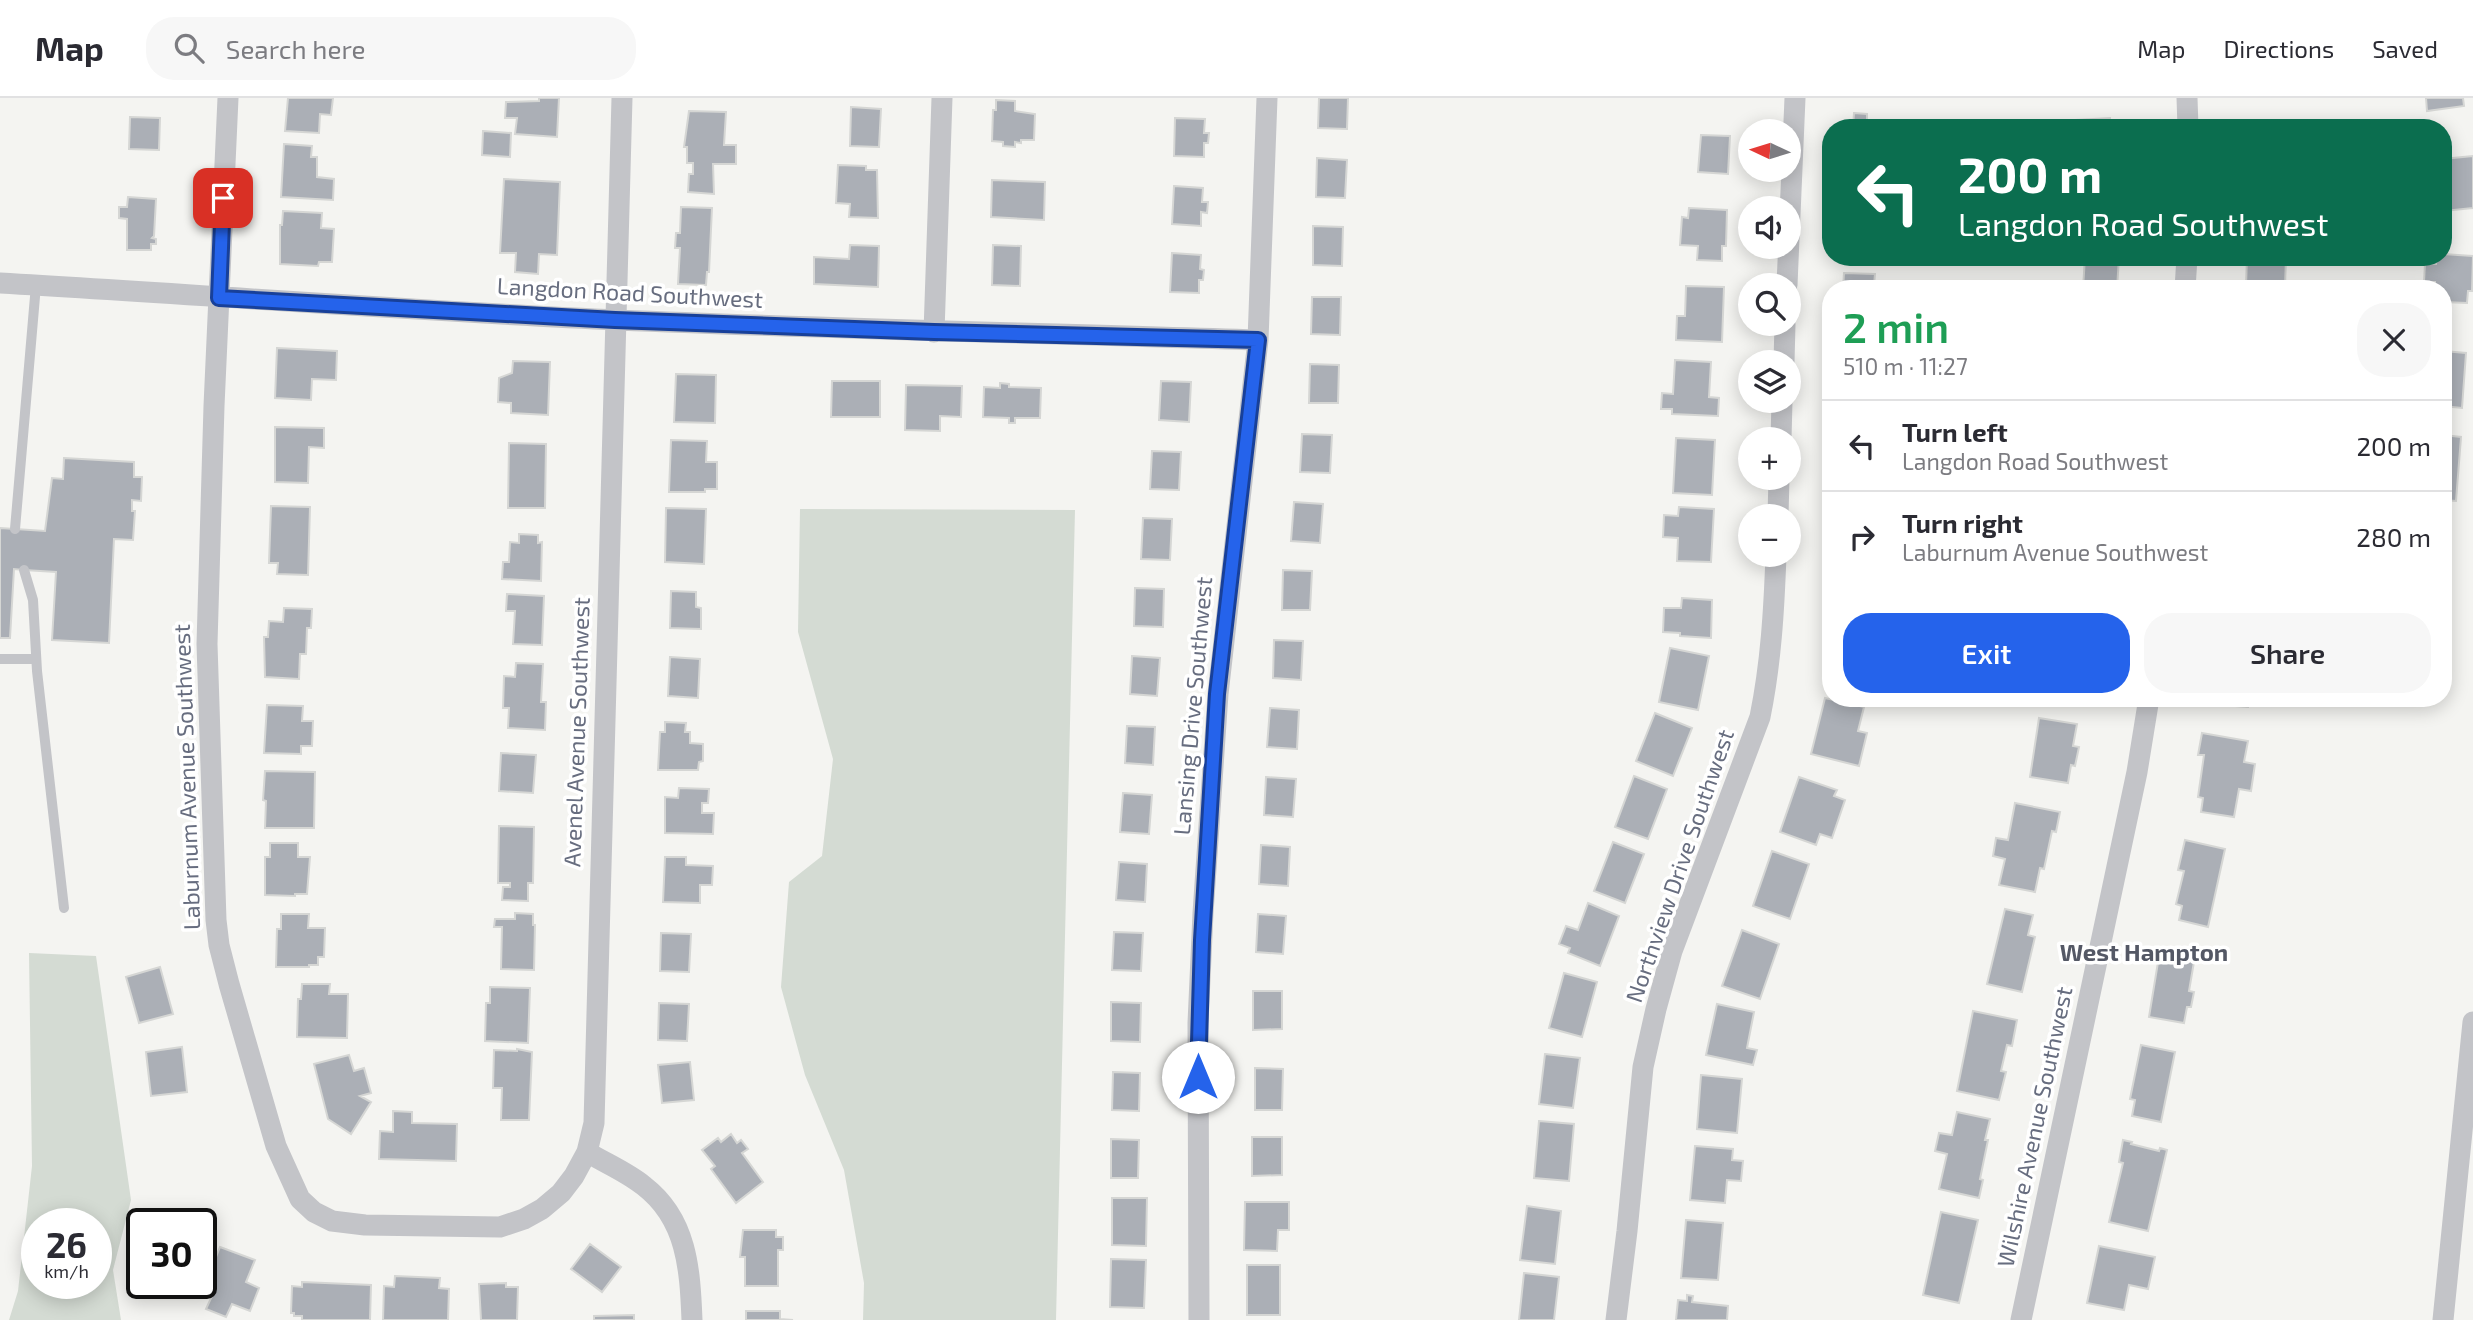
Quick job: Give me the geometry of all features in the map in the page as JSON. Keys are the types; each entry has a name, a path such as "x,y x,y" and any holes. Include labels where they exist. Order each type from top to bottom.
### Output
{"street":[{"name":"Laburnum Avenue Southwest","path":"228,98 207,644 216,920 229,984 276,1146 296,1193 314,1212 332,1221 366,1225 500,1227 524,1219 542,1209 574,1176 587,1153"},
{"name":"Avenel Avenue Southwest","path":"587,1153 594,1123 622,98"},
{"path":"934,332 942,98"},
{"name":"Lansing Drive Southwest","path":"1199,1320 1198,1023 1203,913 1217,694 1258,340 1267,98"},
{"path":"1788,273 1795,98"},
{"path":"2187,98 2188,119"},
{"name":"Langdon Road Southwest","path":"0,283 615,320 1258,340"},
{"name":"Northview Drive Southwest","path":"1616,1320 1628,1231 1643,1067 1672,951 1760,717 1773,626 1775,567"},
{"name":"Wilshire Avenue Southwest","path":"2021,1320 2137,772 2147,707"},
{"path":"2443,1320 2473,1022"},
{"path":"587,1153 646,1187 678,1225 691,1284 692,1320"}],"lane":[{"path":"15,529 36,285"},
{"path":"24,570 33,600 36,659 64,908"},
{"path":"0,659 36,659"}],"shaded area":[{"path":"800,509 1075,510 1056,1320 863,1320 864,1283 844,1170 805,1075 781,987 789,882 822,856 833,759 798,632"},
{"path":"29,953 96,956 131,1200 129,1208 126,1208 126,1219 113,1270 121,1320 9,1320 18,1291 21,1264 21,1299 112,1299 112,1208 27,1208 32,1166"}],"building":[{"path":"288,98 333,98 331,115 320,114 319,133 285,131"},
{"path":"539,98 559,98 557,137 515,134 517,118 505,118 506,102 539,101"},
{"path":"1319,98 1348,98 1347,129 1318,128"},
{"path":"2426,98 2463,98 2464,106 2427,111"},
{"path":"996,100 1015,101 1015,111 1035,114 1034,140 1015,142 1015,147 992,141"},
{"path":"851,107 881,109 879,147 850,146"},
{"path":"689,111 726,112 724,145 736,145 736,164 713,164 714,194 688,192 689,174 693,174 693,163 687,163 687,147 684,147"},
{"path":"1854,113 1867,114 1867,119 1854,119"},
{"path":"130,117 160,118 159,150 129,149"},
{"path":"1175,118 1205,119 1204,133 1209,133 1208,143 1204,143 1204,157 1174,156"},
{"path":"483,131 511,133 510,157 482,155"},
{"path":"1701,135 1730,136 1728,174 1698,172"},
{"path":"284,144 312,146 311,157 317,157 317,177 334,179 333,200 281,197"},
{"path":"2473,156 2473,208 2452,210 2452,158"},
{"path":"1317,158 1347,160 1345,198 1316,197"},
{"path":"838,165 866,166 866,170 877,170 878,218 849,217 850,204 836,203"},
{"path":"504,179 560,182 557,255 539,254 538,274 515,272 516,253 500,253"},
{"path":"992,180 1045,182 1044,220 991,217"},
{"path":"1174,186 1203,188 1202,202 1208,202 1207,213 1201,212 1201,226 1172,224"},
{"path":"128,197 156,199 152,238 156,239 156,244 151,244 151,250 127,250 127,219 119,218 119,207 127,207"},
{"path":"681,207 712,208 706,285 678,284 680,248 675,248 676,233 680,233"},
{"path":"1689,208 1727,210 1726,246 1722,246 1722,261 1697,260 1698,246 1680,245 1682,217 1688,218"},
{"path":"283,211 322,213 321,228 334,229 332,262 319,262 318,266 280,264 280,225"},
{"path":"1313,226 1343,227 1342,266 1313,265"},
{"path":"850,245 879,246 878,287 814,284 814,257 849,259"},
{"path":"993,245 1021,246 1020,286 992,285"},
{"path":"1172,253 1201,255 1200,269 1204,270 1203,280 1199,280 1199,293 1170,292"},
{"path":"2452,255 2473,256 2472,291 2468,291 2467,303 2452,302 2452,280 2424,280 2425,266 2452,266"},
{"path":"2084,266 2118,266 2118,280 2084,280"},
{"path":"2247,266 2286,266 2285,280 2246,280"},
{"path":"1844,273 1875,274 1874,280 1844,280"},
{"path":"1686,286 1724,287 1722,342 1676,340 1677,316 1685,316"},
{"path":"1312,297 1341,297 1340,335 1311,334"},
{"path":"277,348 337,351 336,380 312,379 311,400 275,398"},
{"path":"2452,352 2466,353 2462,408 2452,407"},
{"path":"1675,360 1711,362 1709,397 1719,398 1718,416 1672,414 1672,409 1661,409 1662,393 1673,394"},
{"path":"513,361 550,362 548,415 511,413 511,403 498,402 499,378 512,373"},
{"path":"1310,364 1339,365 1338,403 1309,403"},
{"path":"676,374 716,375 715,423 674,422"},
{"path":"832,381 880,381 880,417 831,417"},
{"path":"1161,381 1191,382 1189,422 1159,420"},
{"path":"1000,383 1009,384 1009,387 1041,388 1040,418 1015,418 1015,423 1009,423 1009,418 983,417 984,387 1000,388"},
{"path":"906,385 962,386 961,417 940,416 940,431 905,430"},
{"path":"275,427 324,428 324,448 309,447 308,483 275,482"},
{"path":"1302,434 1332,435 1330,473 1300,472"},
{"path":"2452,436 2461,437 2456,501 2452,501"},
{"path":"1676,438 1715,440 1712,495 1673,493"},
{"path":"671,440 707,441 706,462 717,462 717,489 705,489 705,492 669,492"},
{"path":"509,443 546,444 545,508 508,508"},
{"path":"1152,451 1181,452 1179,490 1150,489"},
{"path":"64,458 134,462 134,477 142,477 141,501 132,500 132,511 135,511 133,540 114,539 109,643 52,640 56,572 14,569 10,638 0,638 0,528 45,531 52,478 63,479"},
{"path":"1294,502 1323,504 1320,543 1291,541"},
{"path":"271,506 310,507 308,575 277,574 278,563 269,563"},
{"path":"1679,507 1714,509 1711,562 1677,561 1678,538 1663,537 1664,515 1678,516"},
{"path":"666,508 706,509 704,564 665,562"},
{"path":"1143,518 1172,519 1170,560 1141,559"},
{"path":"519,534 538,535 538,543 542,542 541,581 502,579 503,562 509,562 510,542 519,543"},
{"path":"1283,570 1312,571 1310,610 1282,610"},
{"path":"1135,588 1164,589 1163,627 1134,626"},
{"path":"671,591 696,592 696,607 701,608 701,629 670,628"},
{"path":"507,594 544,596 542,645 513,644 515,611 506,611"},
{"path":"1682,598 1712,600 1711,638 1663,632 1664,608 1681,608"},
{"path":"284,608 312,609 311,628 307,628 306,654 300,654 299,679 265,677 264,637 268,637 269,621 283,622"},
{"path":"1274,640 1303,641 1301,680 1273,678"},
{"path":"1670,648 1709,656 1698,710 1659,702"},
{"path":"1132,656 1160,658 1157,696 1130,694"},
{"path":"670,657 700,659 698,698 668,696"},
{"path":"516,663 543,664 541,702 546,702 545,730 508,728 509,708 503,708 504,676 515,677"},
{"path":"267,705 303,706 302,721 313,721 312,746 301,746 301,754 264,753"},
{"path":"1823,707 1864,707 1858,731 1867,733 1859,766 1811,754"},
{"path":"1270,708 1299,710 1297,749 1267,747"},
{"path":"1655,713 1692,728 1673,776 1636,761"},
{"path":"2039,718 2077,724 2073,746 2079,747 2075,766 2071,765 2068,783 2030,777"},
{"path":"665,722 686,723 685,732 690,732 690,743 703,744 703,761 699,762 698,770 658,770 660,732 665,732"},
{"path":"1127,726 1155,727 1153,765 1125,763"},
{"path":"2202,733 2248,741 2244,762 2255,764 2251,791 2239,789 2234,817 2201,812 2203,798 2198,797 2204,755 2198,755"},
{"path":"501,753 536,755 533,793 499,791"},
{"path":"265,771 315,772 314,828 265,828"},
{"path":"1634,776 1667,789 1648,839 1615,827"},
{"path":"1266,777 1296,779 1293,817 1264,815"},
{"path":"1799,777 1837,790 1834,796 1845,800 1832,838 1820,834 1816,845 1780,832"},
{"path":"679,788 709,789 708,803 702,803 702,813 714,813 713,834 665,833 665,797 678,798"},
{"path":"1123,793 1152,795 1149,834 1120,832"},
{"path":"2015,803 2060,812 2056,832 2052,831 2044,869 2040,868 2035,892 1999,885 2005,859 1993,856 1996,838 2008,840"},
{"path":"499,826 534,827 533,883 528,883 528,901 502,900 503,887 510,887 510,883 498,883"},
{"path":"2185,840 2225,849 2208,927 2179,920 2182,906 2176,904 2184,871 2178,870"},
{"path":"1613,842 1644,854 1625,903 1594,891"},
{"path":"270,843 298,843 298,857 310,857 307,894 265,895 265,857 270,857"},
{"path":"1261,845 1290,847 1288,886 1259,884"},
{"path":"1772,851 1809,864 1790,919 1753,906"},
{"path":"665,857 686,857 686,865 713,866 712,885 700,885 700,903 663,902"},
{"path":"1119,862 1147,864 1145,902 1116,900"},
{"path":"1588,903 1619,916 1600,966 1568,953 1570,948 1559,944 1566,926 1578,930"},
{"path":"2005,909 2033,915 2028,935 2035,937 2022,992 1987,984"},
{"path":"515,913 533,914 534,970 501,969 502,927 494,927 495,919 515,919"},
{"path":"281,914 309,914 308,928 325,928 324,957 318,957 318,965 276,967 277,929 281,929"},
{"path":"1258,914 1286,916 1283,954 1256,952"},
{"path":"1742,930 1779,944 1760,999 1722,986"},
{"path":"1114,932 1143,933 1141,971 1112,970"},
{"path":"661,933 691,934 689,972 660,971"},
{"path":"2160,950 2195,956 2189,991 2194,992 2184,1023 2149,1017"},
{"path":"160,967 173,1014 139,1023 126,977"},
{"path":"1564,973 1597,982 1582,1037 1549,1028"},
{"path":"302,984 330,984 329,994 348,994 347,1038 297,1037 298,999 301,999"},
{"path":"490,987 530,988 528,1043 485,1041 486,1003 490,1003"},
{"path":"1253,991 1282,991 1282,1029 1253,1030"},
{"path":"1111,1002 1141,1003 1140,1042 1111,1041"},
{"path":"659,1003 689,1004 687,1041 658,1040"},
{"path":"1717,1004 1754,1012 1747,1048 1757,1050 1753,1065 1706,1055"},
{"path":"1973,1011 2017,1020 2012,1046 2007,1045 2001,1071 2006,1072 1999,1100 1957,1091"},
{"path":"2141,1045 2175,1052 2161,1122 2132,1116 2135,1100 2130,1099"},
{"path":"182,1047 187,1092 151,1096 146,1052"},
{"path":"517,1049 532,1052 529,1120 501,1120 502,1088 493,1088 494,1050"},
{"path":"1545,1054 1580,1058 1573,1108 1539,1104"},
{"path":"349,1055 354,1071 364,1068 371,1093 360,1096 371,1102 351,1134 328,1119 314,1064"},
{"path":"690,1062 694,1100 662,1103 658,1065"},
{"path":"1255,1068 1283,1069 1282,1110 1255,1110"},
{"path":"1113,1072 1140,1073 1139,1111 1112,1110"},
{"path":"1701,1075 1742,1079 1737,1133 1697,1129"},
{"path":"393,1111 412,1112 412,1123 457,1124 456,1161 379,1159 380,1131 393,1132"},
{"path":"1957,1112 1990,1119 1979,1198 1939,1189 1947,1154 1935,1151 1939,1133 1952,1135"},
{"path":"1539,1121 1574,1124 1569,1181 1534,1178"},
{"path":"731,1134 737,1143 741,1140 748,1149 742,1153 763,1182 736,1203 711,1169 715,1166 702,1150 718,1138 721,1142"},
{"path":"1252,1137 1282,1137 1282,1175 1252,1176"},
{"path":"1111,1139 1139,1140 1138,1178 1111,1178"},
{"path":"2123,1140 2159,1151 2160,1148 2167,1150 2148,1231 2109,1222 2123,1163 2119,1162"},
{"path":"1695,1146 1733,1149 1732,1160 1743,1161 1741,1181 1727,1180 1725,1203 1690,1200"},
{"path":"1112,1198 1147,1198 1146,1246 1112,1245"},
{"path":"1245,1202 1289,1202 1289,1230 1278,1230 1277,1251 1244,1250"},
{"path":"1527,1206 1561,1211 1555,1264 1520,1260"},
{"path":"1941,1212 1978,1220 1959,1303 1923,1295"},
{"path":"1686,1220 1723,1223 1718,1280 1681,1278"},
{"path":"743,1230 776,1230 776,1237 783,1237 783,1250 778,1250 778,1286 745,1286 745,1257 740,1257"},
{"path":"590,1244 621,1267 602,1292 571,1269"},
{"path":"2099,1246 2155,1257 2148,1289 2129,1285 2124,1310 2087,1303"},
{"path":"220,1247 255,1260 246,1282 259,1288 250,1311 232,1304 226,1317 206,1309 211,1299 217,1299 217,1254"},
{"path":"1111,1259 1146,1260 1144,1308 1110,1307"},
{"path":"1247,1265 1280,1265 1280,1315 1247,1315"},
{"path":"1524,1273 1559,1277 1554,1320 1519,1320"},
{"path":"395,1276 440,1278 439,1288 449,1289 448,1320 383,1320 384,1286 394,1287"},
{"path":"302,1282 371,1285 370,1320 302,1320 302,1316 294,1316 294,1313 291,1313 292,1286 302,1287"},
{"path":"506,1283 506,1287 518,1287 517,1320 481,1320 479,1284"},
{"path":"1687,1295 1693,1296 1692,1302 1728,1306 1727,1320 1676,1320 1678,1300 1687,1301"},
{"path":"746,1311 780,1311 780,1319 793,1320 746,1320"},
{"path":"634,1315 634,1320 594,1320 594,1316"}],"district":[{"name":"West Hampton","path":"2144,953"}],"route":[{"path":"223,198 219,298 615,320 1258,340 1217,694 1202,940 1198,1077"}]}
